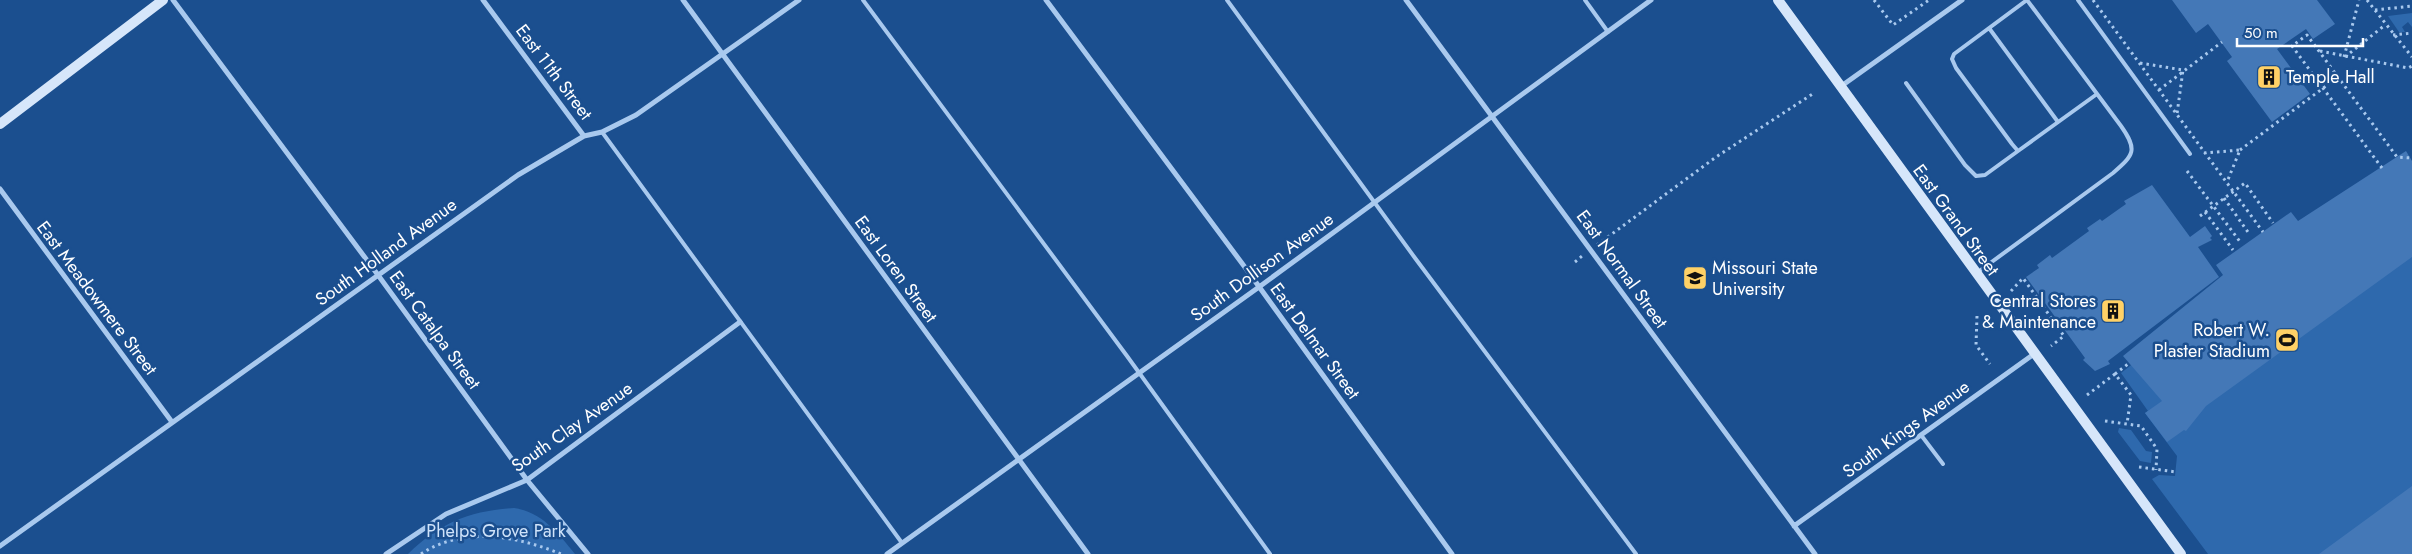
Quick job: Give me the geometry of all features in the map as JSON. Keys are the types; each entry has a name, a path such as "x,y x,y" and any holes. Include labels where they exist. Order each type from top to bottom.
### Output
{"main road":[{"path":"0,124 163,0"},
{"name":"East Grand Street","path":"1778,0 2181,554"}],"street":[{"name":"East Catalpa Street","path":"173,0 378,275 527,480 588,554"},
{"name":"East 11th Street","path":"483,0 584,136"},
{"name":"East Loren Street","path":"683,0 1088,554"},
{"name":"South Holland Avenue","path":"0,546 518,175 584,136 602,132 636,116 799,0"},
{"name":"East Delmar Street","path":"1046,0 1259,287 1452,554"},
{"name":"East Normal Street","path":"1406,0 1815,554"},
{"name":"South Dollison Avenue","path":"887,554 1259,287 1651,0"},
{"path":"1840,87 1962,0"},
{"name":"East Meadowmere Street","path":"0,190 172,422"},
{"name":"South Clay Avenue","path":"386,554 446,514 527,480 740,322"},
{"name":"South Kings Avenue","path":"1794,526 2034,354"}],"lane":[{"path":"863,0 1139,372 1270,554"},
{"path":"1227,0 1636,554"},
{"path":"1585,0 1608,32"},
{"path":"1976,274 2129,159 2132,148 2130,139 2027,0 1954,54 1952,59 1956,68 2018,151"},
{"path":"2078,0 2190,154"},
{"path":"1989,28 2058,122"},
{"path":"1906,83 1965,165 1976,176 1985,174 2097,94"},
{"path":"602,132 902,543"},
{"path":"1921,435 1943,464"}],"path":[{"path":"1874,0 1893,25 1929,0"},
{"path":"2094,0 2263,232"},
{"path":"2344,57 2359,0"},
{"path":"2367,0 2393,35 2412,56"},
{"path":"2374,10 2412,6"},
{"path":"2344,57 2385,25"},
{"path":"2393,35 2412,33"},
{"path":"2382,168 2292,46 2307,35 2397,157 2412,158"},
{"path":"2159,90 2222,42"},
{"path":"2319,51 2408,68 2412,66"},
{"path":"2139,63 2184,70"},
{"path":"2176,114 2184,70"},
{"path":"2226,183 2240,150 2338,77"},
{"path":"1591,250 1716,157 1814,93"},
{"path":"2204,153 2240,150"},
{"path":"2187,171 2241,244"},
{"path":"2200,216 2245,183 2273,223"},
{"path":"2224,198 2250,235"},
{"path":"2205,212 2233,250"},
{"path":"2010,291 2022,278 2064,336 2051,346"},
{"path":"1977,316 1976,345 1990,364"},
{"path":"2087,395 2128,364"},
{"path":"2115,374 2131,395 2127,424"},
{"path":"2106,421 2140,426 2157,449 2156,470"},
{"path":"2139,467 2176,472"},
{"path":"421,554 444,541 475,536 502,537 525,541 561,554"}],"green space":[{"path":"2412,13 2412,27 2408,22 2402,27 2405,32 2399,32 2388,16"},
{"name":"Robert W. Plaster Stadium","path":"2412,165 2412,554 2208,554 2152,479 2159,475 2175,476 2177,456 2145,413 2148,411 2121,373 2204,308"},
{"path":"2119,428 2131,430 2146,451 2152,452 2151,463 2140,461 2118,432"},
{"name":"Phelps Grove Park","path":"514,508 533,514 549,525 575,554 408,554 432,534 456,520 483,512"}],"building":[{"name":"Temple Hall","path":"2172,0 2317,0 2335,24 2313,39 2306,29 2277,49 2310,94 2272,122 2227,61 2232,57 2208,24 2196,33"},
{"path":"2406,151 2412,161 2412,257 2206,406 2186,431 2184,430 2167,442 2145,413 2162,401 2123,356 2223,275 2216,265 2291,212 2298,221"},
{"name":"Central Stores & Maintenance","path":"2152,185 2190,237 2205,226 2212,236 2210,238 2212,240 2198,247 2219,277 2108,361 2110,364 2095,371 2083,360 2085,358 2026,277 2039,268 2037,265 2050,255 2052,258 2089,231 2087,228 2100,219 2102,221 2126,204 2124,201"},
{"path":"2412,486 2412,554 2319,554"}],"place":[{"name":"Temple Hall","path":"2269,77"},
{"name":"Missouri State University","path":"1695,278"},
{"name":"Central Stores & Maintenance","path":"2113,311"},
{"name":"Robert W. Plaster Stadium","path":"2287,340"}]}
